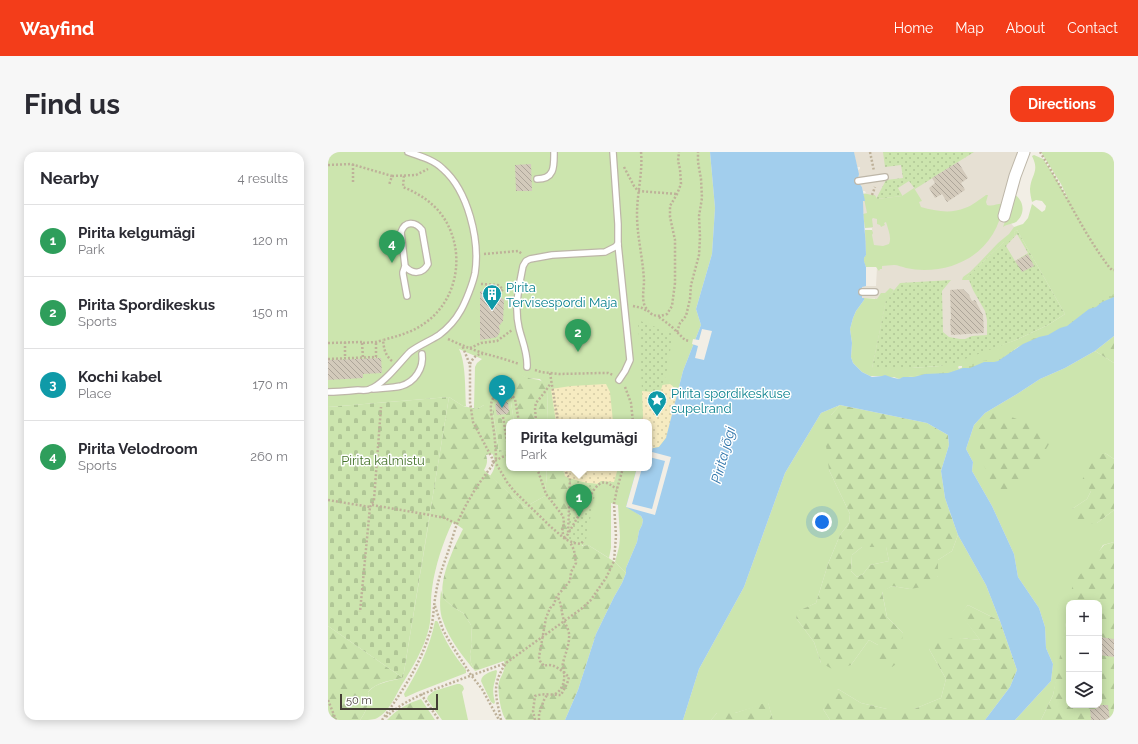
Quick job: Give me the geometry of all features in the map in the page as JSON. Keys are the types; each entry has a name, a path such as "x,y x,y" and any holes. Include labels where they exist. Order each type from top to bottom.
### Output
{"street":[{"path":"1004,216 1015,176 1024,152"}],"lane":[{"path":"370,389 384,380 416,348 439,334 451,322 461,310 475,274 476,262 472,228 464,198 450,176 437,164 408,152"},
{"path":"537,179 546,178 550,175 554,166 554,152"},
{"path":"613,152 618,244 630,360 619,380"},
{"path":"858,181 885,176"},
{"path":"405,266 410,271 417,273 424,270 428,264 422,230 419,226 413,223 405,225 401,232 405,266 402,274 407,296"},
{"path":"527,367 527,356 518,327 516,306 523,266 526,261 552,255 605,252 611,250 618,244"},
{"path":"862,292 875,292"},
{"path":"328,392 400,386 416,376 421,367 423,359 422,354"}],"path":[{"path":"641,152 637,233 644,281 645,307 651,314"},
{"path":"659,317 668,314 672,306 675,283 675,240 670,217 670,206 681,184 678,161 679,152"},
{"path":"677,332 680,323 686,316 690,299 691,285 699,255 700,238 698,216 702,198 698,152"},
{"path":"1040,152 1055,176 1077,218 1109,267 1114,270"},
{"path":"614,163 619,163 623,166 638,191 677,194"},
{"path":"328,165 352,164 392,176 416,175"},
{"path":"352,164 353,182"},
{"path":"389,186 392,176"},
{"path":"487,254 518,251"},
{"path":"493,284 498,285 503,289 499,295"},
{"path":"624,305 642,308 659,317 671,326 685,340 689,341"},
{"path":"439,334 470,348 505,358 542,372 608,373 614,375 628,392 633,419"},
{"path":"470,348 481,343 497,341 502,337"},
{"path":"328,343 362,343 383,340"},
{"path":"345,342 345,358"},
{"path":"328,359 376,357 376,342"},
{"path":"362,343 363,358"},
{"path":"462,345 470,365 471,413 473,422 493,462 506,482 514,491 551,527 570,542 581,544 584,540"},
{"path":"470,365 476,355 488,354"},
{"path":"550,373 557,419"},
{"path":"536,419 534,408 536,403 551,383"},
{"path":"382,720 402,692 419,662 431,629 436,593 457,524 466,506 496,459 490,406 494,398 503,393 513,396 515,399 518,419"},
{"path":"360,612 371,506 374,500 381,407"},
{"path":"503,417 506,436"},
{"path":"493,462 506,455"},
{"path":"538,471 546,494 563,516 564,523 562,531 565,539"},
{"path":"566,471 570,478 568,535"},
{"path":"382,720 410,699 506,663 590,601 606,578 614,561 616,547 616,521 614,504 622,471"},
{"path":"565,539 598,484 602,482 617,489"},
{"path":"328,500 437,516 457,524"},
{"path":"534,720 533,711 535,696 538,694 561,695 569,677 553,665 549,664 544,666 540,661 540,652 546,618 550,608 553,606 557,596 570,581 571,572 576,563 574,550 570,542"},
{"path":"557,596 561,603 561,610 570,637 563,663 564,674"},
{"path":"434,604 443,630 471,675 482,689 500,720"},
{"path":"500,720 496,682 506,663"},
{"path":"422,694 439,720"},
{"path":"539,720 539,714 544,700 548,695"},
{"path":"328,700 336,720"}],"shaded area":[{"path":"852,152 1020,152 1004,216 1017,230 1065,314 911,368 872,368 875,298 862,298 862,286 876,286 877,267 866,267 865,230 872,230 872,228 865,228 863,201 865,201 863,194 866,193 863,191 859,183 858,170 860,167 857,167 854,153"}],"green space":[{"path":"328,152 710,152 715,208 712,254 696,309 701,325 683,371 666,438 671,457 629,508 641,516 643,520 637,542 626,568 626,573 615,562 620,537 618,505 611,503 611,548 609,558 588,545 583,546 563,471 652,471 652,419 548,419 547,388 540,379 527,378 517,373 511,380 511,402 508,403 504,400 503,396 497,397 498,401 495,405 484,405 477,409 474,408 475,367 482,359 459,349 464,369 466,406 463,406 449,397 328,407"},
{"path":"883,152 974,152 915,189 909,181 898,188 902,196 876,199 886,180 903,178 901,165 885,167"},
{"path":"1041,152 1114,152 1114,297 1048,335 1018,347 998,361 970,368 962,368 962,366 959,366 959,369 948,373 929,374 899,379 886,376 870,376 862,372 853,363 851,357 852,343 850,329 853,318 864,298 877,299 881,293 885,293 890,288 894,290 886,301 872,368 940,366 1016,340 1048,325 1065,314 1017,230 1014,232 1015,235 1007,243 1004,242 967,277 967,280 962,280 963,277 1009,234 1014,227 1023,224 1028,218 1032,204 1042,212 1045,210 1046,206 1042,201 1036,200 1032,202 1030,194 1035,170 1032,156 1034,155 1043,159 1068,199 1061,184"},
{"path":"914,188 922,201 919,202 921,207 932,210 960,210 988,195 986,202 987,205 991,206 1003,204 1000,219 987,243 966,260 953,265 939,269 924,270 917,270 896,265 882,266 882,269 879,271 876,267 866,267 864,261 866,255 865,230 872,230 874,245 883,246 889,244 890,239 886,222 884,223 885,225 881,227 877,224 877,219 873,218 873,227 865,228 863,214 867,213 863,194 875,195 877,199 902,196"},
{"path":"1014,194 1022,203 1021,215 1016,222 1003,227"},
{"path":"1017,230 1065,314 1048,325 1016,340 954,363 940,366 911,368 872,368 886,300 900,283 951,280 942,291 943,332 949,337 960,339 965,339 972,336 987,335 987,320 985,311 969,280 967,280 967,277 1004,242 1007,242 1015,235 1014,232","holes":["1017,234 1028,253 1015,261 1006,246"]},
{"path":"1114,294 1114,300 1081,320 1010,358 930,380 903,377 949,372 982,361 1002,358 1034,338 1047,335 1070,321 1081,312"},
{"path":"638,320 673,334 666,375 660,392 642,391"},
{"path":"1114,336 1114,363 1095,351"},
{"path":"1095,351 1114,363 1114,459 1105,453 1087,499 1072,509 1097,523 1114,510 1114,542 1103,545 1071,600 1066,600 1066,622 1059,668 1053,695 1041,720 1015,720 1051,681 1053,664 1046,648 1045,627 1039,608 1018,577 1014,554 992,506 972,471 973,462 966,449 974,425 985,413 1040,379 1065,368"},
{"path":"517,372 528,378 540,380 546,385 548,419 514,419 511,402 511,379"},
{"path":"449,397 463,406 477,409 484,405 492,405 499,452 486,455 487,463 484,470 525,507 545,496 547,471 563,471 565,476 569,478 567,536 583,546 588,545 615,562 626,573 596,634 578,690 565,720 506,720 504,717 499,696 499,682 504,670 504,661 475,671 471,663 470,654 472,644 471,625 463,613 443,598 442,590 445,572 463,529 448,520 430,515 403,678"},
{"name":"Pirita kalmistu","path":"449,397 403,678 328,626 328,407"},
{"path":"511,402 514,419 506,419 506,451 499,452 492,405"},
{"path":"840,405 831,415 829,470 850,514 849,523 840,535 828,564 816,603 799,611 796,618 814,642 821,663 851,665 869,640 878,645 903,633 887,617 882,591 892,586 910,589 938,576 938,560 952,551 958,535 986,585 1000,621 968,605 961,614 980,640 962,638 929,649 946,679 941,698 914,709 887,709 861,703 838,689 823,709 830,720 773,720 768,703 735,713 717,713 711,720 683,720 699,669 744,587 785,473 821,413"},
{"path":"840,405 927,423 948,435 949,445 941,471 945,498 958,535 952,551 938,560 938,576 928,586 910,589 892,586 882,592 887,617 903,633 899,662 892,667 882,665 876,656 878,645 869,640 851,665 834,670 821,663 814,642 796,618 798,611 816,603 828,564 840,535 849,523 850,514 829,470 824,429 831,415","holes":["862,547 886,547 889,561 870,565 863,574 857,577 851,571 852,555"]},
{"path":"992,411 1004,414 1045,430 1049,444 1029,479 1006,500 998,499 983,463 977,431"},
{"path":"506,451 506,471 547,471 545,496 525,507 490,476 495,465 492,453"},
{"path":"1105,453 1114,459 1114,510 1097,523 1077,525 1070,519 1072,509 1087,499 1091,491 1082,480 1095,457"},
{"path":"569,478 586,483 597,484 585,545 572,542 567,536"},
{"path":"430,515 453,521 437,563 433,580 430,623 427,636 394,700 384,713 375,719 360,720 367,707 368,692 371,689 384,682 403,678"},
{"path":"1114,542 1114,720 1041,720 1053,695 1066,622 1066,708 1102,708 1102,600 1070,600 1073,583 1104,545"},
{"path":"886,546 889,561 870,565 863,574 857,577 851,571 852,555 862,547"},
{"path":"441,590 443,598 463,613 471,625 472,644 470,654 471,663 475,671 457,648 446,628 440,609"},
{"path":"968,605 1000,621 1017,670 1010,687 985,720 830,720 823,709 827,695 838,689 861,703 887,709 914,709 941,698 946,679 929,649 933,640 962,638 980,640 960,614"},
{"path":"435,621 438,622 446,641 466,670 466,673 405,697 404,694 419,668 427,649"},
{"path":"328,626 403,678 384,682 371,689 368,692 367,707 360,720 328,720"},
{"path":"496,670 493,689 494,704 491,702 481,681 485,675"},
{"path":"457,684 463,686 464,689 462,692 468,720 442,720 427,699 428,696 434,691"},
{"path":"421,699 435,720 387,720 402,707"},
{"path":"768,702 773,720 711,720 717,713 735,713"}],"sand":[{"path":"606,384 610,392 613,419 556,419 551,389"},
{"name":"Pirita spordikeskuse supelrand","path":"670,384 679,391 666,438 659,447 652,448 652,419 641,419 643,417 642,391 660,392 662,385"},
{"path":"564,471 617,471 614,482 601,481 597,484 572,480 565,476"}],"water":[{"name":"Pirita jõgi","path":"710,152 854,152 859,174 858,179 862,187 865,201 863,201 863,214 866,248 864,261 866,267 866,286 862,287 862,298 864,298 864,300 856,311 850,329 852,343 851,357 853,363 862,372 872,377 885,375 899,379 903,377 914,377 925,374 948,373 963,368 970,368 984,362 998,361 1023,344 1067,326 1089,309 1096,307 1102,302 1114,297 1114,336 1095,351 1065,368 1040,379 985,413 974,425 966,449 973,462 972,471 992,506 1014,554 1018,577 1039,608 1045,627 1046,648 1053,664 1051,681 1015,720 985,720 1010,687 1017,670 986,585 958,535 945,498 941,471 949,445 948,435 927,423 840,405 821,413 785,473 744,587 699,669 683,720 565,720 578,690 596,634 622,583 642,525 643,520 641,516 626,507 636,471 652,471 652,448 659,447 666,438 683,371 701,325 696,309 712,254 715,208"}],"pier":[{"path":"702,329 712,331 704,360 695,358 698,346 692,344 693,339 699,340"},
{"path":"652,452 671,457 655,515 626,507 636,471 641,471 632,504 652,509 665,461 652,458"}],"building":[{"path":"958,162 968,178 961,183 965,190 947,202 942,194 935,198 929,188 935,183 932,178"},
{"path":"531,164 532,191 516,191 515,165"},
{"path":"1028,254 1034,266 1022,272 1015,261"},
{"path":"963,289 972,301 975,300 983,315 984,333 951,335 950,290"},
{"name":"Pirita Tervisespordi Maja","path":"494,290 504,300 503,321 499,326 500,332 497,337 480,340 480,291"},
{"path":"381,358 382,373 363,374 363,378 328,380 328,360"},
{"path":"500,398 508,403 509,411 507,414 497,415 495,405"},
{"path":"1102,637 1114,639 1114,657 1102,655"},
{"path":"1102,705 1108,705 1110,720 1091,720 1090,709 1102,708"}],"place":[{"name":"Pirita Velodroom","path":"392,263"},
{"name":"Pirita Tervisespordi Maja","path":"492,311"},
{"name":"Pirita Spordikeskus","path":"578,352"},
{"name":"Kochi kabel","path":"502,408"},
{"name":"Pirita spordikeskuse supelrand","path":"657,417"},
{"name":"Pirita kelgumägi","path":"579,517"}]}
